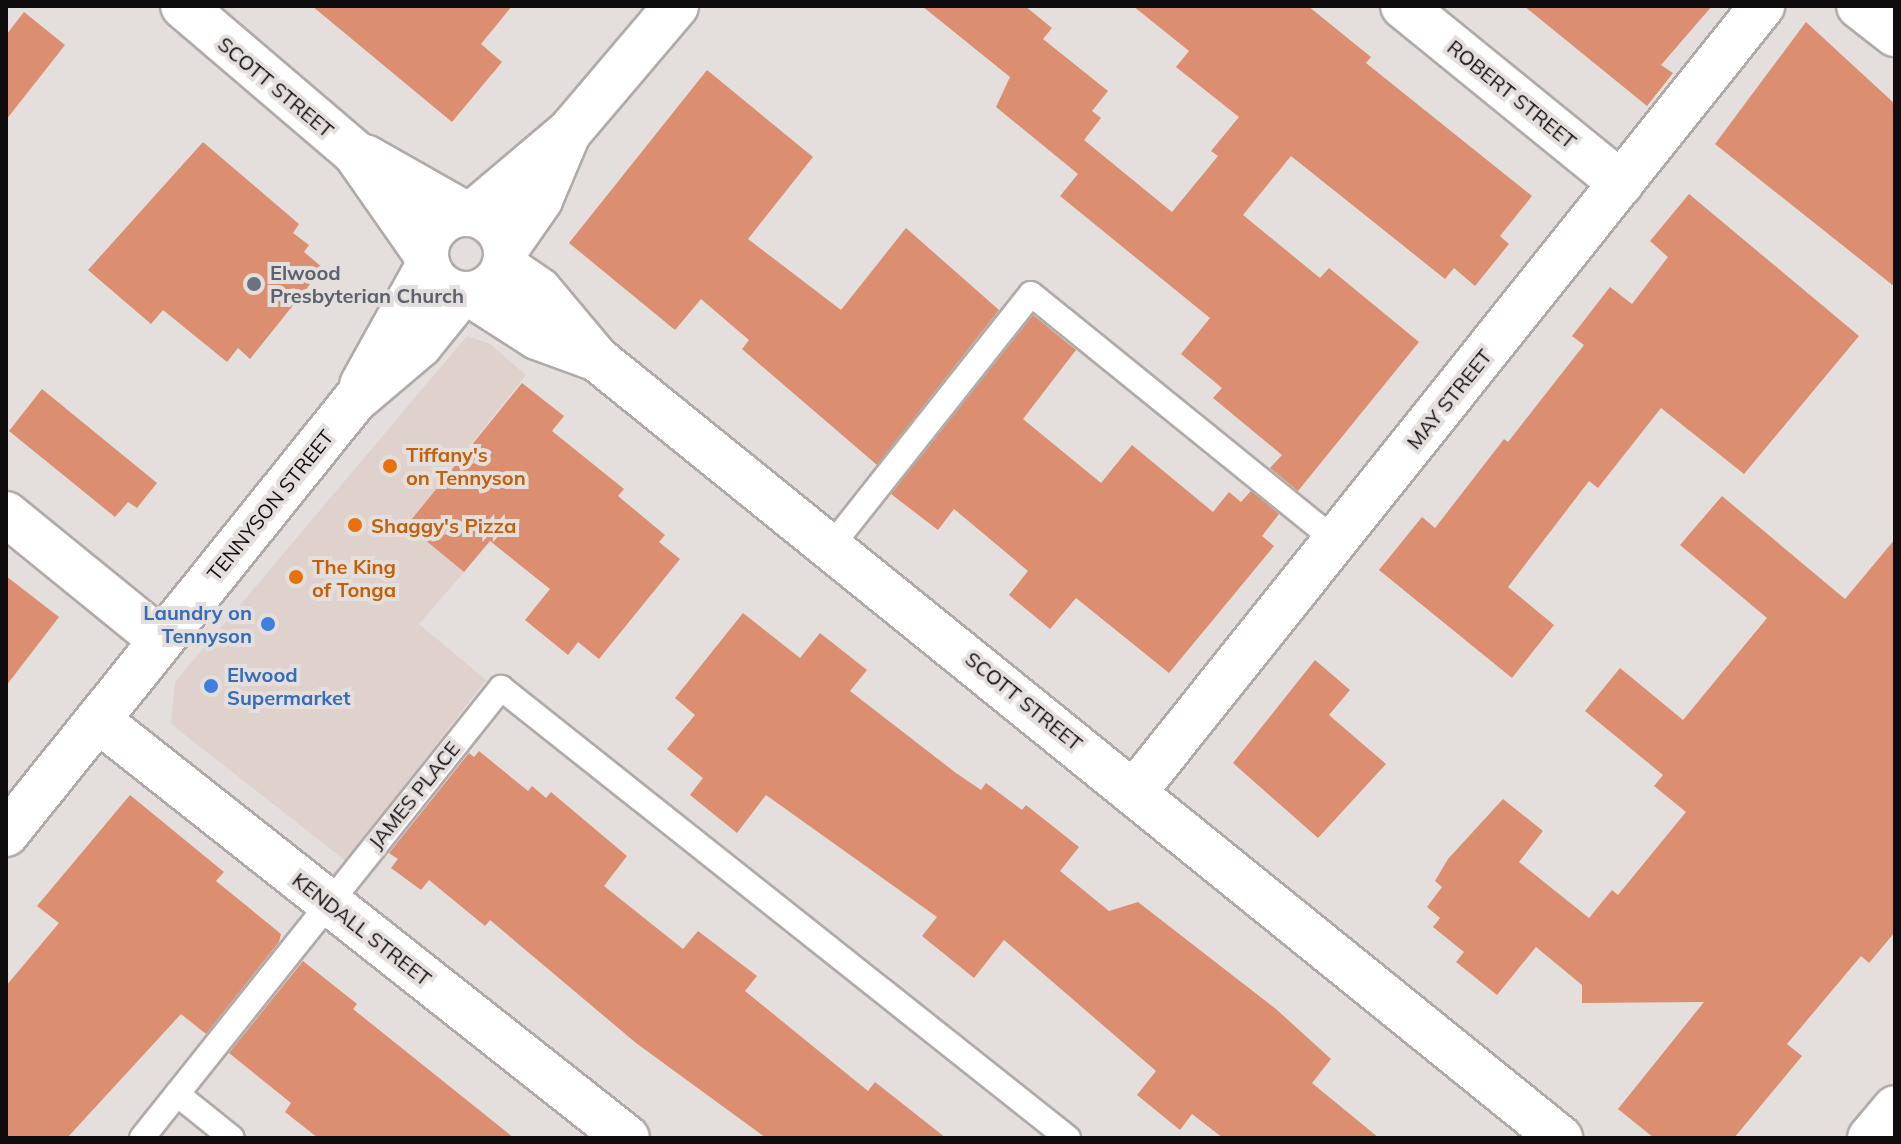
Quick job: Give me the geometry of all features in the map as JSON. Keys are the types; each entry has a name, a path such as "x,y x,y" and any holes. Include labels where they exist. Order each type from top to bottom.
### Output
{"street":[{"name":"SCOTT STREET","path":"155,6 190,14 355,153"},
{"path":"427,259 437,225 468,213 570,131 676,6"},
{"name":"ROBERT STREET","path":"1403,6 1621,183"},
{"name":"MAY STREET","path":"1135,791 1762,6"},
{"path":"1859,6 1895,34"},
{"path":"355,153 427,259 435,279 466,294 491,285 540,200 570,131"},
{"path":"355,153 500,232 505,258 539,290 597,359"},
{"name":"TENNYSON STREET","path":"354,401 427,259"},
{"name":"SCOTT STREET","path":"466,294 537,337 597,359 832,545 1560,1138"},
{"name":"TENNYSON STREET","path":"6,834 354,401 420,345 466,294"},
{"path":"6,514 161,640"},
{"name":"KENDALL STREET","path":"98,720 627,1138"},
{"path":"1870,1138 1895,1108"}],"lane":[{"path":"832,545 1031,294 1335,540"},
{"name":"JAMES PLACE","path":"142,1138 327,902 501,688 1068,1138"},
{"path":"177,1094 232,1138"}],"shaded area":[{"path":"467,336 490,344 526,375 407,525 464,572 419,624 486,680 346,861 171,724 175,682"}],"building":[{"path":"312,6 512,6 481,44 502,62 452,122"},
{"path":"922,6 1025,6 1052,28 1043,39 1108,91 1092,111 1101,118 1084,140 1172,212 1218,156 1211,151 1239,117 1176,67 1189,51 1133,6 1308,6 1371,57 1366,63 1532,196 1500,236 1509,244 1475,286 1454,268 1445,279 1291,156 1243,215 1320,278 1329,268 1419,342 1298,491 1270,468 1282,455 1213,398 1222,388 1181,354 1210,318 1060,196 1078,174 996,107 1010,77"},
{"path":"1524,6 1712,6 1661,65 1673,73 1647,106"},
{"path":"24,12 65,45 6,120 6,35"},
{"path":"1806,22 1895,104 1895,287 1715,144"},
{"path":"707,70 813,157 748,239 841,310 906,228 999,310 877,465 742,349 749,340 701,299 675,330 569,243"},
{"path":"203,142 299,224 293,233 309,245 304,252 323,268 250,359 238,348 227,362 163,310 151,324 88,270"},
{"path":"1689,194 1859,336 1744,474 1661,408 1598,488 1589,481 1508,587 1554,625 1512,678 1379,570 1422,517 1435,528 1504,439 1508,442 1584,345 1572,336 1610,287 1632,304 1668,257 1650,241"},
{"path":"1033,315 1076,350 1023,419 1101,483 1132,445 1213,512 1229,492 1241,502 1251,491 1279,514 1262,536 1274,546 1169,673 1076,598 1050,629 1009,595 1028,571 954,509 938,530 891,494"},
{"path":"522,383 564,416 552,431 624,489 618,496 665,535 659,542 680,559 599,659 578,642 568,655 525,620 550,589 490,541 464,572 407,525"},
{"path":"42,389 157,483 137,508 128,502 115,517 9,431"},
{"path":"1722,496 1845,599 1895,539 1895,932 1869,963 1861,956 1787,1044 1802,1056 1734,1138 1654,1138 1618,1109 1704,1002 1582,1003 1582,985 1536,947 1497,995 1456,962 1464,952 1433,927 1440,918 1427,907 1442,887 1435,881 1448,859 1503,799 1543,831 1519,862 1589,918 1612,890 1618,895 1686,812 1654,786 1663,775 1585,711 1620,668 1683,720 1767,618 1680,545"},
{"path":"6,576 59,617 6,686"},
{"path":"743,613 800,658 820,633 867,670 850,691 956,773 981,790 986,783 1022,810 1026,805 1079,847 1060,871 1109,911 1138,902 1276,1009 1331,1059 1312,1083 1379,1138 1223,1138 1192,1114 1180,1130 1137,1095 1156,1071 1004,940 974,978 922,936 937,917 766,795 737,833 690,795 703,778 667,749 695,715 675,698"},
{"path":"1315,660 1350,690 1329,715 1386,764 1318,838 1233,763"},
{"path":"479,751 528,791 532,786 546,798 551,792 627,856 604,886 683,949 698,931 757,976 745,991 868,1091 875,1082 946,1138 766,1138 636,1043 490,920 485,926 429,880 421,890 391,868 398,859 389,853 469,753 474,757"},
{"path":"130,795 224,872 216,881 281,934 279,942 206,1034 181,1014 67,1138 6,1138 6,986 59,923 37,906"},
{"path":"303,961 357,1004 353,1009 514,1138 318,1138 285,1112 291,1103 229,1053"}],"place":[{"name":"Elwood Presbyterian Church","path":"254,284"},
{"name":"Tiffany's on Tennyson","path":"390,466"},
{"name":"Shaggy's Pizza","path":"355,525"},
{"name":"The King of Tonga","path":"296,577"},
{"name":"Laundry on Tennyson","path":"268,624"},
{"name":"Elwood Supermarket","path":"211,686"}]}
